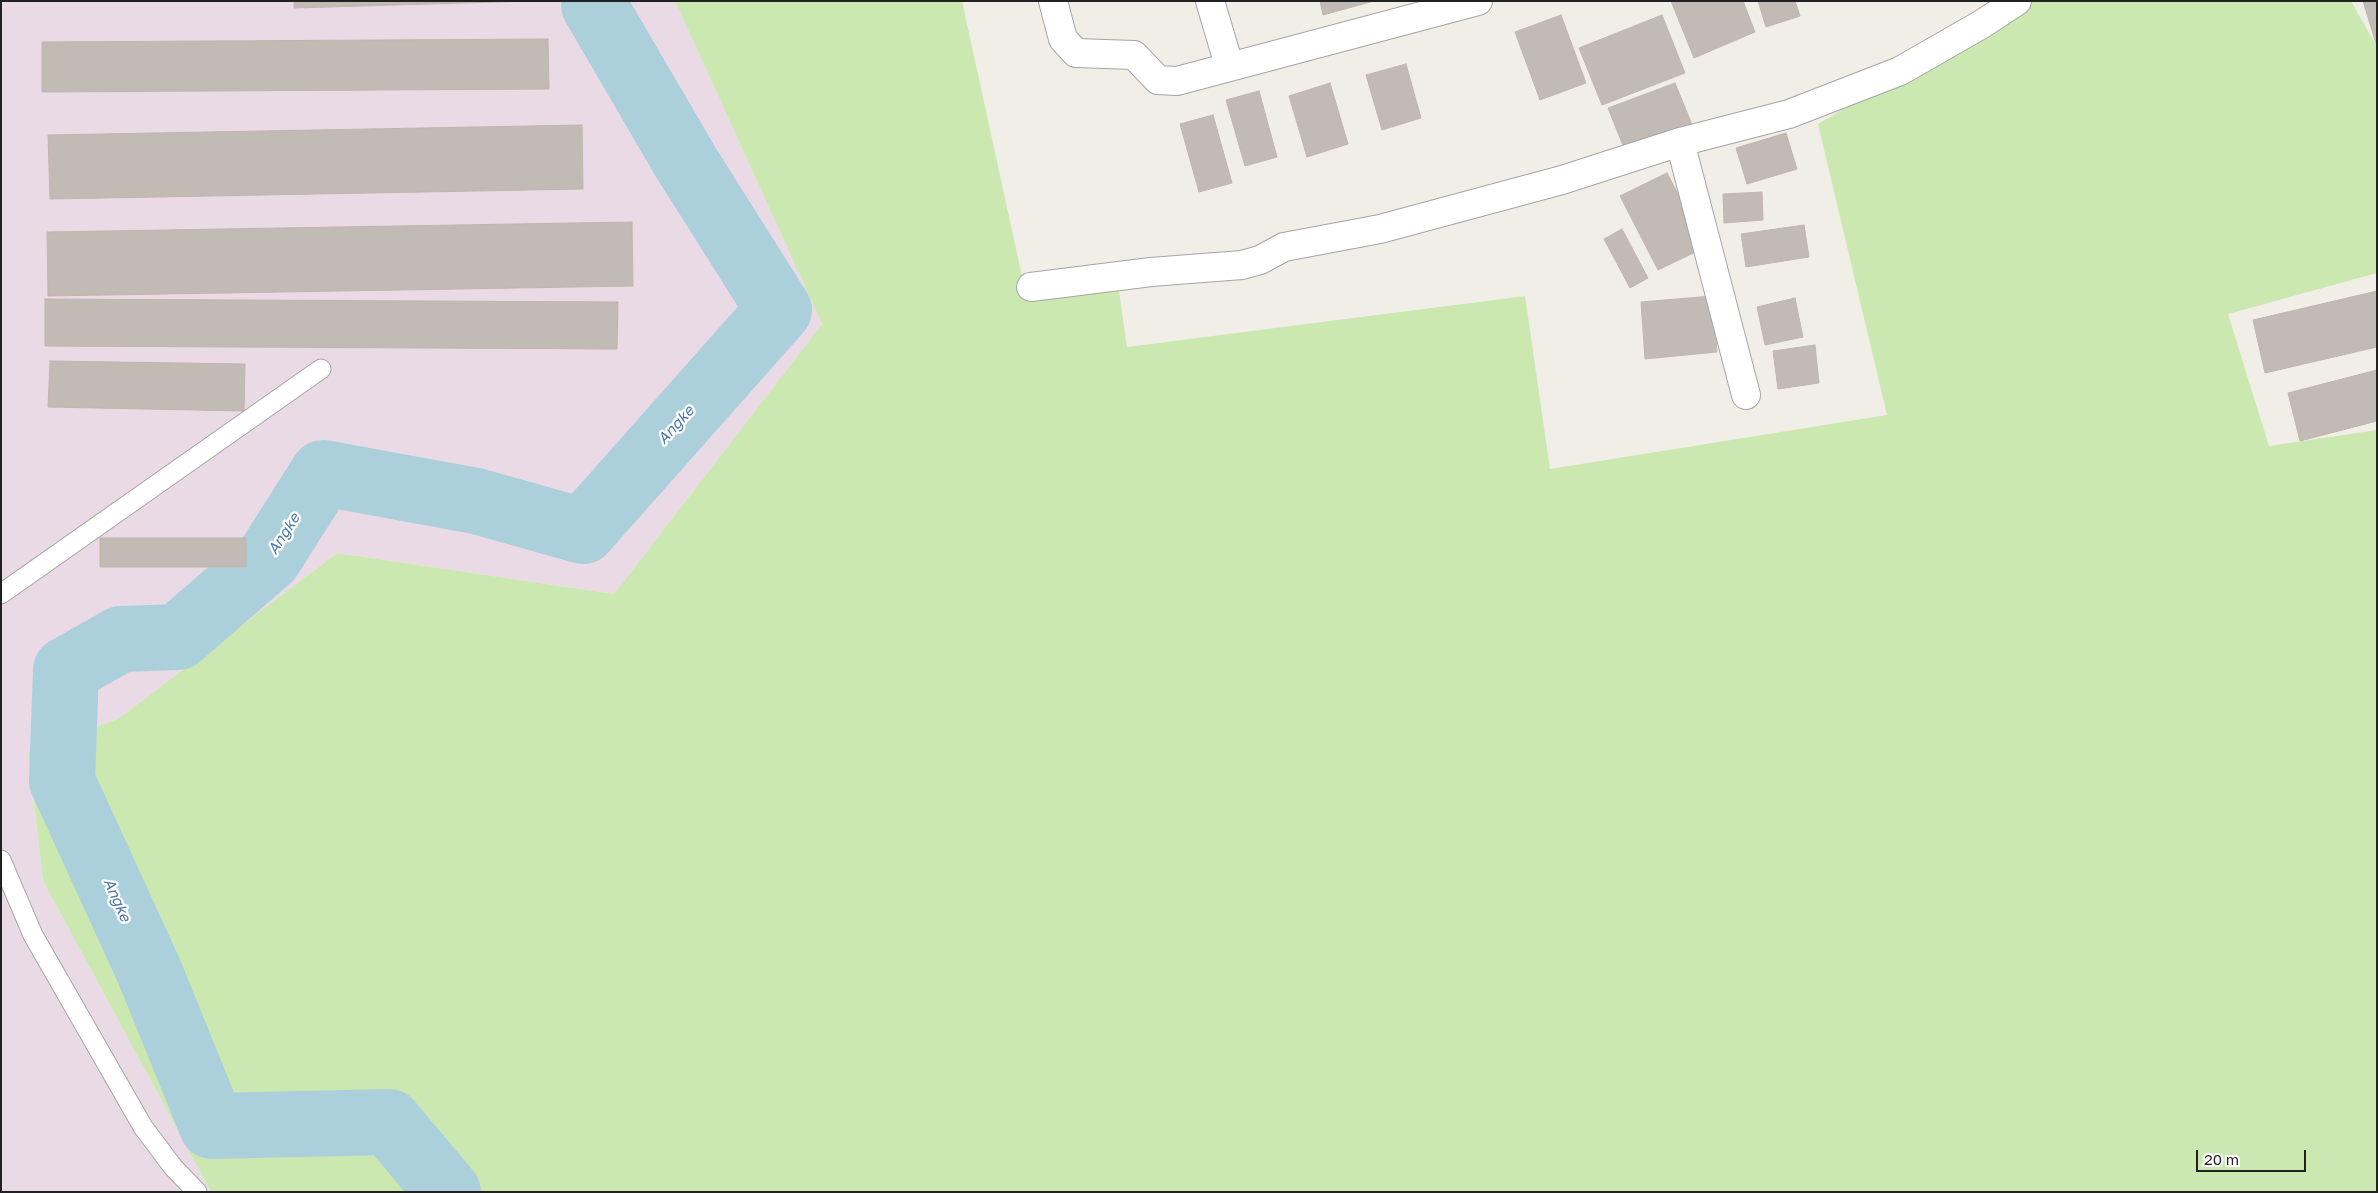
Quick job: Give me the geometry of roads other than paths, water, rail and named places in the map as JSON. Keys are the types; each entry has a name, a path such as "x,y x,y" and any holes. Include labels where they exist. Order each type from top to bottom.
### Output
{"street":[{"path":"1053,1 1063,39 1076,53 1134,55 1158,80 1177,80 1417,9 1478,1"},
{"path":"1210,1 1229,65"},
{"path":"1031,287 1152,272 1242,265 1260,260 1284,247 1390,227 1562,180 1680,142 1789,114 1900,71 1982,24 2017,1"},
{"path":"1680,142 1746,395"}],"lane":[{"path":"1,594 321,369"},
{"path":"1,860 33,935 139,1119 173,1168 197,1192"}],"waterway":[{"name":"Angke","path":"448,1192 389,1122 212,1126 149,971 62,781 66,670 121,639 178,637 269,558 323,473 476,501 583,531 779,310 685,161 594,5 594,1"}]}
